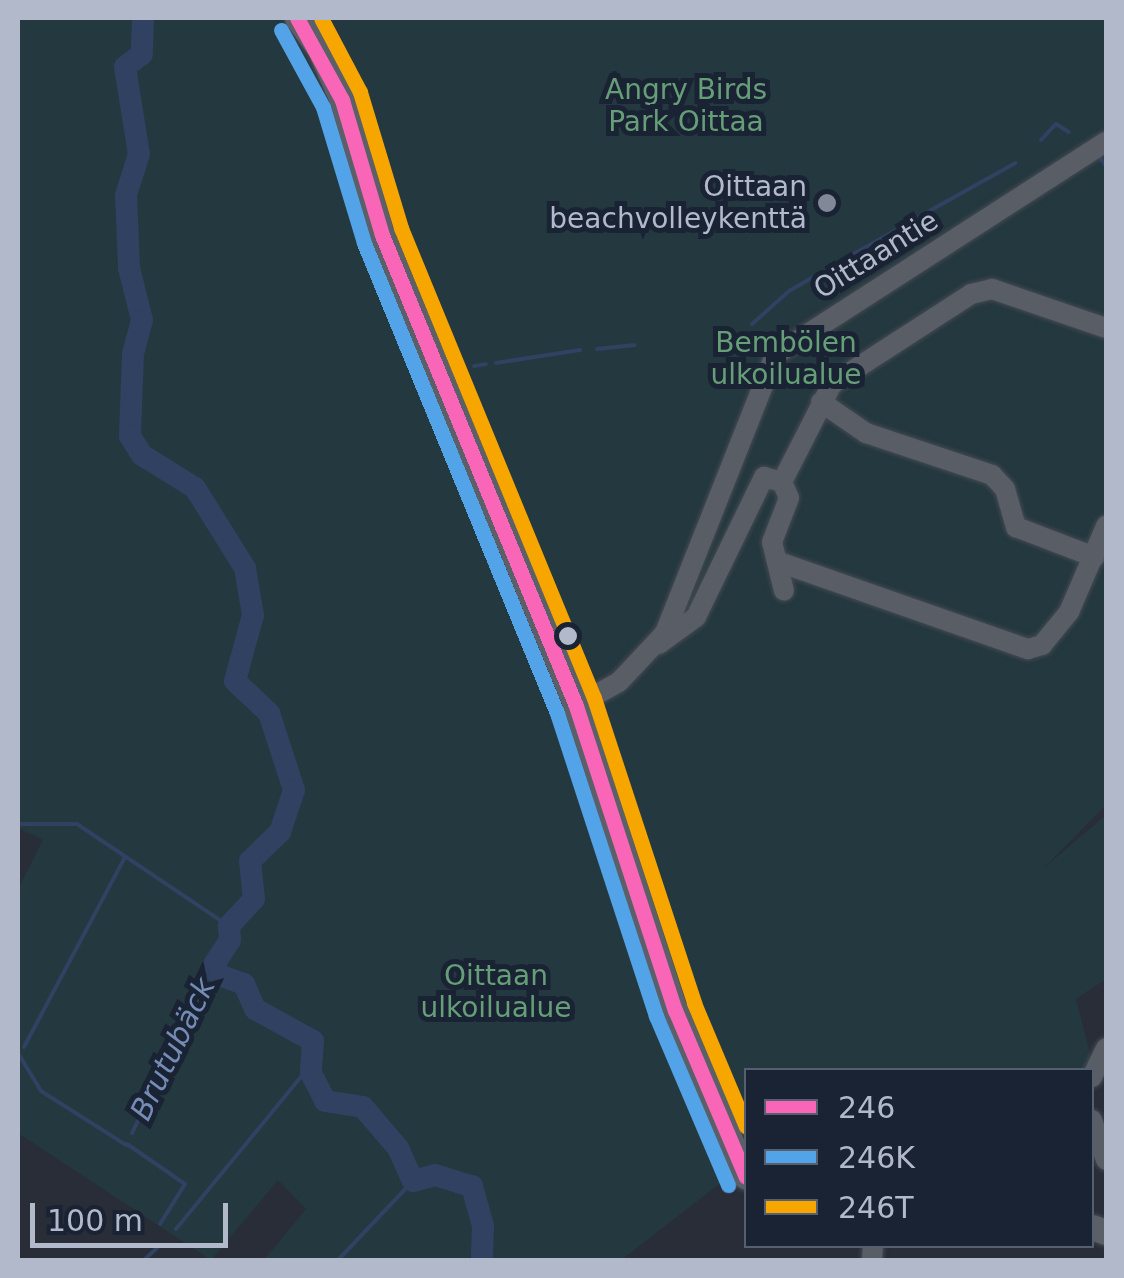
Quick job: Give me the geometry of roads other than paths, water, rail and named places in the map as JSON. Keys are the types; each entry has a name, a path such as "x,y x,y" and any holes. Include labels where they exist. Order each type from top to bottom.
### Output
{"main road":[{"path":"296,18 336,84 382,235 576,706 675,1010 744,1173"}],"street":[{"name":"Oittaantie","path":"576,706 618,682 657,645 775,355 1106,142"},
{"path":"782,482 821,402 844,374 982,290 1106,328"},
{"path":"821,402 866,433 992,476 1006,489 1016,527 1094,557"},
{"path":"657,645 696,617 758,483 772,476 782,482 790,498 772,542 780,562 784,591"},
{"path":"780,562 1028,649 1042,645 1069,612 1106,526"},
{"path":"1094,1073 1106,1048"},
{"path":"1094,1126 1106,1160"}],"waterway":[{"path":"143,18 142,54 125,67 139,154 126,195 129,268 142,320 133,353 130,436 142,455 195,488 245,568 253,615 235,681 269,713 294,790 280,832 250,861 254,899 229,926 230,940 214,965 219,975 244,984 255,1009 313,1041 311,1073 325,1101 363,1107 398,1148 413,1181 435,1175 472,1186 483,1226 482,1260"},
{"path":"1041,140 1056,124 1069,132"},
{"path":"1099,157 1106,166"},
{"path":"915,219 1015,163"},
{"path":"752,324 789,291 896,230"},
{"path":"597,349 635,345"},
{"path":"496,363 580,350"},
{"path":"474,366 486,364"},
{"path":"18,824 77,824 229,926"},
{"path":"24,1047 125,857"},
{"name":"Brutubäck","path":"132,1133 214,965"},
{"path":"18,1053 41,1091 126,1145"},
{"name":"Brutubäck","path":"176,1229 313,1062"},
{"name":"Brutubäck","path":"127,1144 185,1184 160,1224"},
{"path":"338,1260 413,1181"},
{"name":"Brutubäck","path":"144,1260 160,1245"}],"place":[{"name":"Oittaan beachvolleykenttä","path":"827,203"}],"park label":[{"name":"Angry Birds Park Oittaa","path":"686,106"},
{"name":"Bembölen ulkoilualue","path":"786,359"},
{"name":"Oittaan ulkoilualue","path":"496,992"}]}
